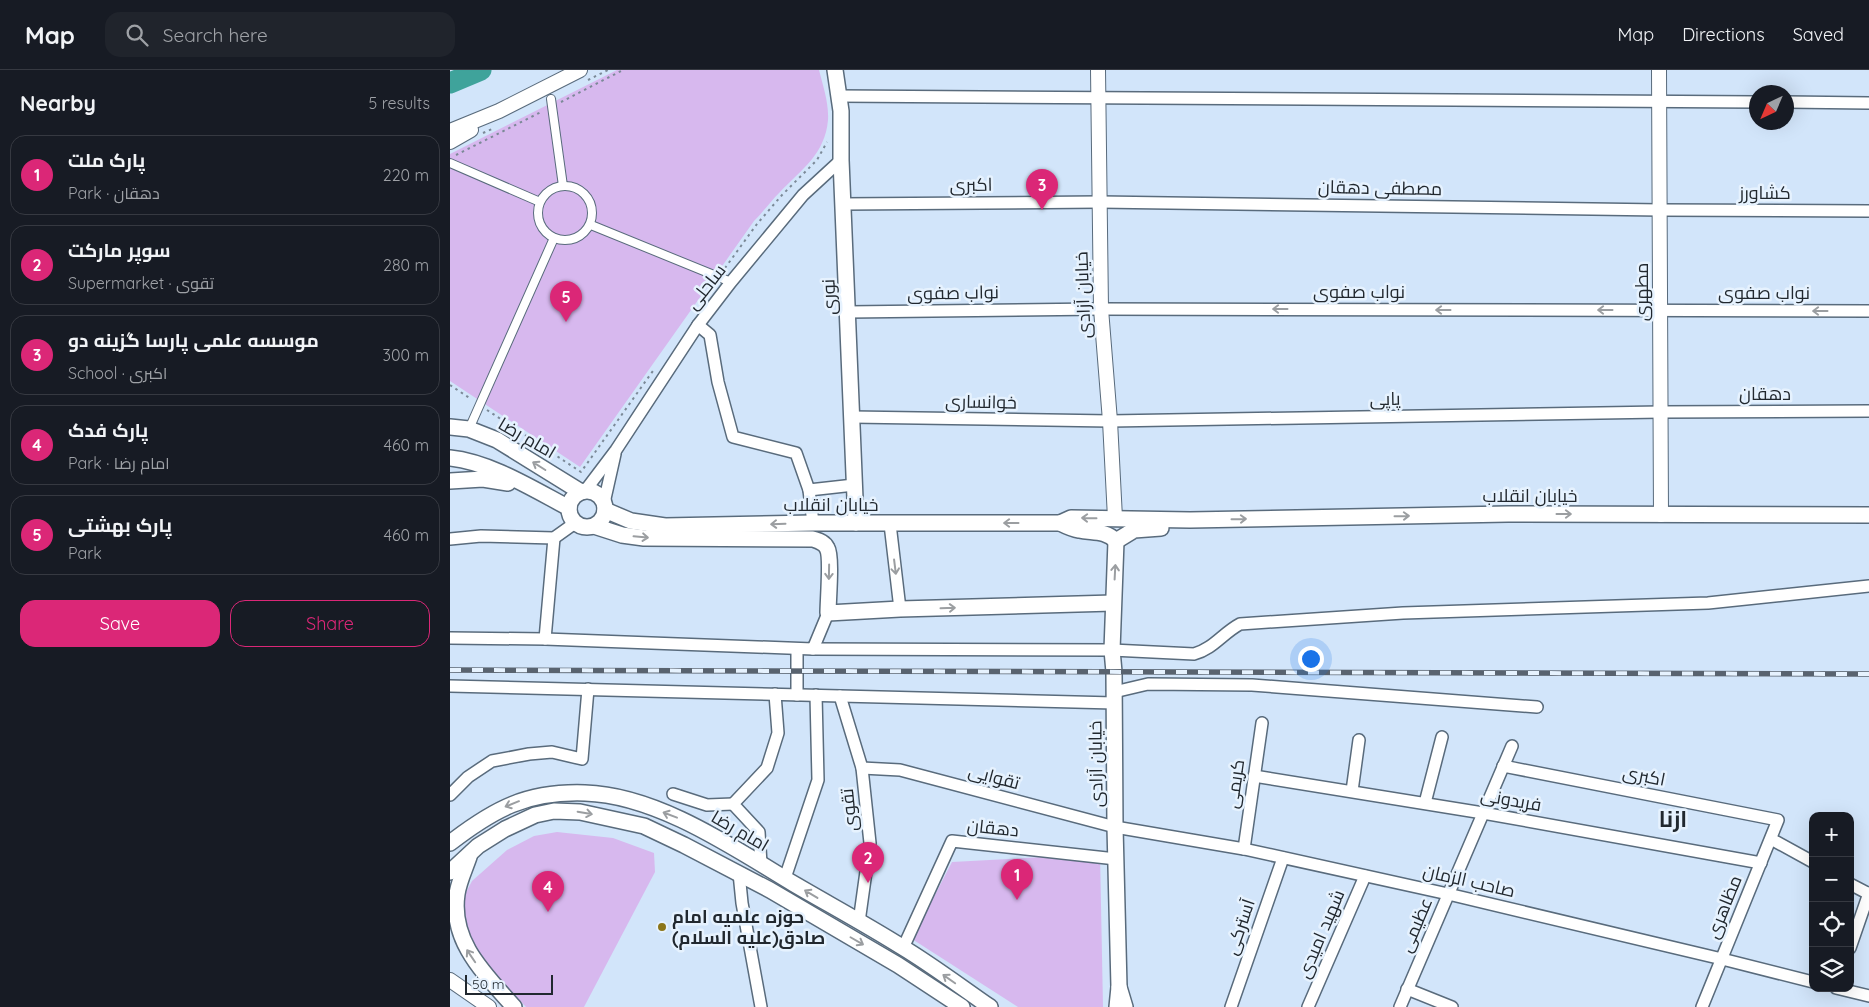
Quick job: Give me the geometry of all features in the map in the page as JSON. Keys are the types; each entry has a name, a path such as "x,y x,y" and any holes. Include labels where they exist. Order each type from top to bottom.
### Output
{"main road":[{"name":"نوری","path":"835,70 840,110 856,523"},
{"path":"450,414 469,429"},
{"name":"امام رضا","path":"450,427 469,429 496,440 583,492"},
{"path":"450,458 462,459 485,467 569,508"},
{"path":"450,481 483,479 525,485"},
{"path":"583,492 596,494 604,506 604,516 594,526 584,527 575,523 570,515 569,508 572,498 583,492"},
{"name":"خیابان انقلاب","path":"604,506 631,521 665,526 813,523 1060,523 1077,530 1104,533 1110,535 1116,541 1134,530 1164,528 1190,520"},
{"name":"خیابان انقلاب","path":"1060,523 1071,518 1190,520 1508,514 1869,515"},
{"name":"خیابان انقلاب","path":"594,526 622,535 644,538 813,539 822,542 828,549 828,613"},
{"name":"خیابان آزادی","path":"1116,541 1112,650 1120,987"},
{"path":"828,613 1113,603"},
{"name":"امام رضا","path":"450,843 500,809 525,799 552,794 585,793 613,797 674,816 761,864 903,948 990,1007"},
{"name":"امام رضا","path":"450,872 472,852 505,829 535,815 554,811 580,812 644,826 739,873 898,965 962,1007"},
{"path":"472,852 457,892 457,928 468,954 514,1007"},
{"path":"1117,1007 1120,987"},
{"path":"1120,987 1125,1007"}],"street":[{"path":"450,131 499,111 580,70"},
{"name":"خیابان آزادی","path":"1098,70 1101,309 1115,518"},
{"name":"مطهری","path":"1659,70 1661,514"},
{"path":"838,96 1749,102"},
{"path":"1794,102 1869,103"},
{"path":"551,103 563,186"},
{"path":"450,142 499,111"},
{"name":"ساحلی","path":"583,492 616,450 698,325 731,282 803,195 841,160"},
{"path":"450,163 540,202"},
{"path":"563,186 577,188 588,198 593,211 587,231 568,241 554,238 543,229 540,223 538,208 540,202 550,191 563,186"},
{"name":"اکبری","path":"843,204 1100,202"},
{"name":"مصطفی دهقان","path":"1100,202 1660,210"},
{"name":"کشاورز","path":"1660,210 1869,211"},
{"path":"590,225 731,282"},
{"path":"469,429 554,238"},
{"name":"نواب صفوی","path":"848,312 1101,309 1869,311"},
{"path":"698,325 710,335 718,382 733,436 796,454 809,490 813,523"},
{"name":"دهقان","path":"1661,412 1869,411"},
{"name":"پاپی","path":"1110,421 1661,412"},
{"name":"خوانساری","path":"852,417 1110,421"},
{"path":"604,506 616,450"},
{"path":"809,490 854,485"},
{"path":"450,539 481,536 554,538 575,523"},
{"path":"890,524 900,609"},
{"path":"545,639 554,538"},
{"path":"450,638 545,639 797,649 1112,650 1194,654 1204,652 1228,631 1240,624 1404,613 1708,604 1869,586"},
{"path":"813,649 828,613"},
{"path":"797,649 797,695"},
{"path":"450,686 840,696 1114,697 1148,684 1252,685 1537,707"},
{"path":"450,795 468,777 492,761 552,752 582,759 588,690"},
{"path":"673,794 708,805 733,804 767,768 778,733 775,694"},
{"path":"785,878 818,780 816,695"},
{"name":"تقوی","path":"840,696 862,768 870,844 859,922"},
{"name":"کریمی","path":"1244,849 1262,723"},
{"path":"1425,803 1442,737"},
{"path":"1352,792 1359,740"},
{"name":"عظیمی","path":"1400,1007 1512,746"},
{"name":"اکبری","path":"1503,766 1778,820"},
{"name":"تقوایی","path":"862,768 900,770 1115,826"},
{"name":"فریدونی","path":"1254,776 1483,812 1761,863"},
{"path":"733,804 759,832 761,864"},
{"name":"مظاهری","path":"1702,1007 1778,820"},
{"name":"صاحب الزمان","path":"1115,826 1244,849 1448,894 1809,981"},
{"path":"1771,839 1809,860"},
{"name":"دهقان","path":"903,948 952,841 1116,859"},
{"name":"آسترکی","path":"1231,1007 1283,858"},
{"path":"739,873 742,904 761,1007"},
{"name":"شهید امیدی","path":"1308,1007 1365,876"},
{"path":"1850,947 1869,894 1854,886"},
{"path":"450,980 489,1007"},
{"path":"1407,989 1452,1007"},
{"path":"1852,992 1869,996"}],"path":[{"path":"450,158 551,103 623,70"},
{"path":"719,277 757,224 782,195 817,160 827,141"},
{"path":"450,385 581,472 656,367"}],"shaded area":[{"path":"617,70 819,70 827,101 828,120 826,132 817,152 754,221 580,467 450,381 450,154"},
{"path":"557,832 613,838 654,853 655,872 584,1007 526,1007 487,966 473,944 463,921 461,902 472,881 507,850 534,836"},
{"path":"1100,854 1103,1007 1018,1007 912,939 952,862"}],"waterway":[{"path":"450,83 481,70"}],"railway":[{"path":"450,670 1869,674"}],"place":[{"name":"موسسه علمی پارسا گزینه دو","path":"1042,210"},
{"name":"پارک بهشتی","path":"566,322"},
{"name":"سوپر مارکت","path":"868,883"},
{"name":"پارک ملت","path":"1017,900"},
{"name":"پارک فدک","path":"548,912"},
{"name":"حوزه علمیه امام صادق(علیه السلام)","path":"662,927"}],"district":[{"name":"ازنا","path":"1673,819"}]}
